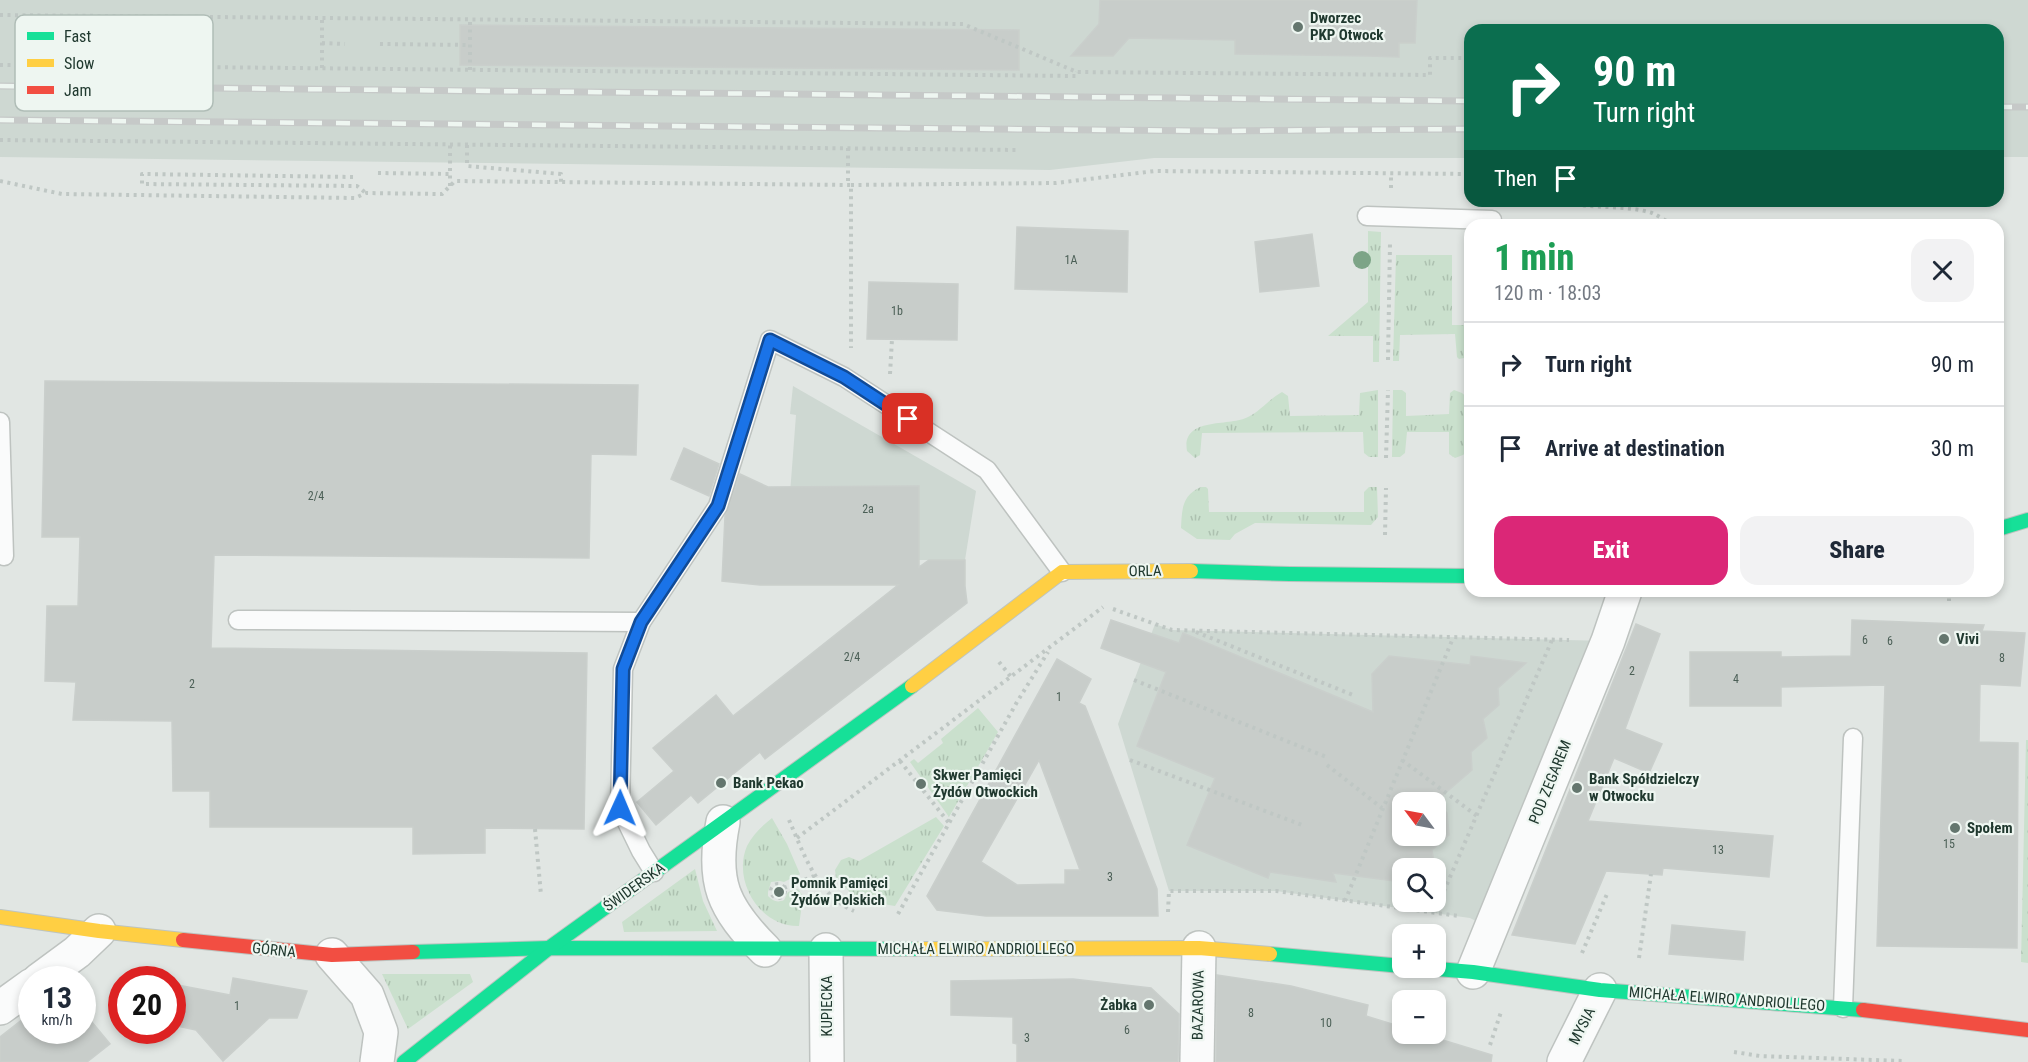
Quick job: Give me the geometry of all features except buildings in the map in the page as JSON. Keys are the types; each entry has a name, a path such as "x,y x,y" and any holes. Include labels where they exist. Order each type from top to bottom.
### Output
{"street":[{"path":"2004,527 2028,520"},
{"name":"ORLA","path":"1062,572 1175,570 1464,576"},
{"name":"ŚWIDERSKA","path":"404,1062 549,948 868,718 1062,572"},
{"name":"POD ZEGAREM","path":"1473,972 1608,641 1623,597"},
{"path":"723,822 718,850 720,879 726,900 750,935 765,950"},
{"name":"GÓRNA","path":"0,917 99,932 332,955 549,948"},
{"path":"58,966 99,932"},
{"name":"MICHAŁA ELWIRO ANDRIOLLEGO","path":"549,948 765,950 1199,948 1392,965"},
{"name":"BAZAROWA","path":"1197,1062 1199,948"},
{"name":"KUPIECKA","path":"826,950 827,1062"},
{"path":"332,955 367,995 381,1032 377,1062"},
{"name":"MICHAŁA ELWIRO ANDRIOLLEGO","path":"1446,970 1600,990 1843,1008 2028,1030"},
{"name":"MYSIA","path":"1564,1062 1600,990"},
{"path":"0,1008 18,995"}],"lane":[{"path":"1367,216 1464,219"},
{"path":"654,873 620,808 623,669 641,622 718,506 770,340 844,377 987,470 1062,572"},
{"path":"0,422 4,556"},
{"path":"238,620 641,622"},
{"path":"1843,1008 1853,738"}],"path":[{"path":"0,15 15,15"},
{"path":"213,18 963,24 1077,72 1430,75 1430,58 1464,58"},
{"path":"322,19 322,68"},
{"path":"470,20 470,70"},
{"path":"322,43 345,44"},
{"path":"380,44 470,45"},
{"path":"0,65 15,65"},
{"path":"213,67 1077,76 1077,72"},
{"path":"0,140 1019,150"},
{"path":"467,144 467,166 561,174 561,182"},
{"path":"450,145 450,186"},
{"path":"844,377 851,363 848,148"},
{"path":"0,181 62,194 355,198 366,193 442,194 455,181 850,185 1056,183 1155,171 1464,174"},
{"path":"378,173 450,174"},
{"path":"353,177 142,174 142,184 357,186 366,193"},
{"path":"1606,207 1652,213 1662,219"},
{"path":"1388,360 1390,239"},
{"path":"1386,458 1388,390"},
{"path":"1385,535 1386,488"},
{"path":"797,838 1012,678 1104,606 1172,630 1608,641"},
{"path":"1192,631 1353,695"},
{"path":"1345,901 1453,638"},
{"path":"1446,889 1552,640"},
{"path":"886,914 898,914 1017,702 1050,648"},
{"path":"993,654 1012,678"},
{"path":"1134,680 1329,758"},
{"path":"1130,760 1302,825"},
{"path":"1402,760 1477,816"},
{"path":"900,761 949,823"},
{"path":"1327,765 1382,808"},
{"path":"785,811 814,876 824,888 852,911 864,912"},
{"path":"535,829 541,895"},
{"path":"1639,962 1651,874"},
{"path":"784,888 814,876"},
{"path":"1581,956 1607,894"},
{"path":"1490,1045 1502,1008"},
{"path":"1734,1052 1760,1056 1903,1061"}],"shaded area":[{"path":"0,0 2028,0 2028,157 2004,157 2004,24 1464,24 1464,158 1154,158 1050,170 0,157"},
{"path":"793,386 976,491 965,560 762,560 787,533 796,415 790,414"},
{"path":"1155,624 1172,630 1608,641 1490,928 1470,918 1427,912 1446,912 1446,858 1392,858 1392,907 1276,891 1169,891 1118,724"}],"green space":[{"path":"1368,231 1381,232 1379,362 1373,362 1373,336 1328,336 1368,302"},
{"path":"1396,255 1452,255 1452,325 1464,325 1464,358 1457,357 1455,334 1400,335 1399,361 1393,361"},
{"path":"1378,390 1378,457 1369,457 1364,453 1363,432 1202,433 1200,455 1195,458 1187,451 1187,440 1191,432 1199,427 1248,417 1282,392 1288,396 1290,416 1359,415 1360,393"},
{"path":"1393,390 1402,390 1406,393 1406,416 1449,414 1450,393 1454,390 1464,395 1463,455 1455,458 1449,454 1449,432 1407,432 1405,453 1400,457 1392,457"},
{"path":"1201,487 1208,489 1209,512 1364,512 1364,492 1369,487 1377,487 1378,517 1371,525 1255,523 1235,534 1230,540 1197,539 1181,528 1181,521 1184,503 1190,494"},
{"path":"978,708 998,732 949,817 910,762 914,759 918,763 943,743 941,739"},
{"path":"2026,740 2028,740 2028,963 2021,962"},
{"path":"936,817 944,826 895,906 858,900 836,878 835,870 841,860 849,857 859,861"},
{"path":"772,818 800,874 784,882 771,882 768,896 775,901 782,901 788,892 798,889 803,896 799,926 772,919 761,910 753,900 743,873 743,860 747,846 758,830"},
{"path":"695,869 703,901 717,931 624,932 622,922"},
{"path":"382,974 470,974 473,982 408,1029"}],"railway":[{"path":"0,86 15,86"},
{"path":"213,88 1464,101"},
{"path":"2004,107 2028,107"},
{"path":"0,120 1218,131 1464,129"}],"traffic: fast":[{"path":"2004,527 2028,520"},
{"path":"1191,571 1464,576"},
{"path":"404,1062 549,948 912,686"},
{"path":"413,952 549,948 920,949"},
{"path":"1270,954 1392,965"},
{"path":"1446,970 1600,990 1863,1010"}],"traffic: slow":[{"path":"912,686 1062,572 1191,571"},
{"path":"0,917 183,940"},
{"path":"920,949 1199,948 1270,954"}],"traffic: jam":[{"path":"183,940 332,955 413,952"},
{"path":"1863,1010 2028,1030"}],"place":[{"name":"Dworzec PKP Otwock","path":"1298,27"},
{"name":"Vivi","path":"1944,639"},
{"name":"Bank Pekao","path":"721,783"},
{"name":"Skwer Pamięci Żydów Otwockich","path":"921,784"},
{"name":"Bank Spółdzielczy w Otwocku","path":"1577,788"},
{"name":"Społem","path":"1955,828"},
{"name":"Pomnik Pamięci Żydów Polskich","path":"779,892"},
{"name":"Żabka","path":"1149,1005"}],"route":[{"path":"620,808 623,669 641,622 718,506 770,340 844,377 908,419"}]}
